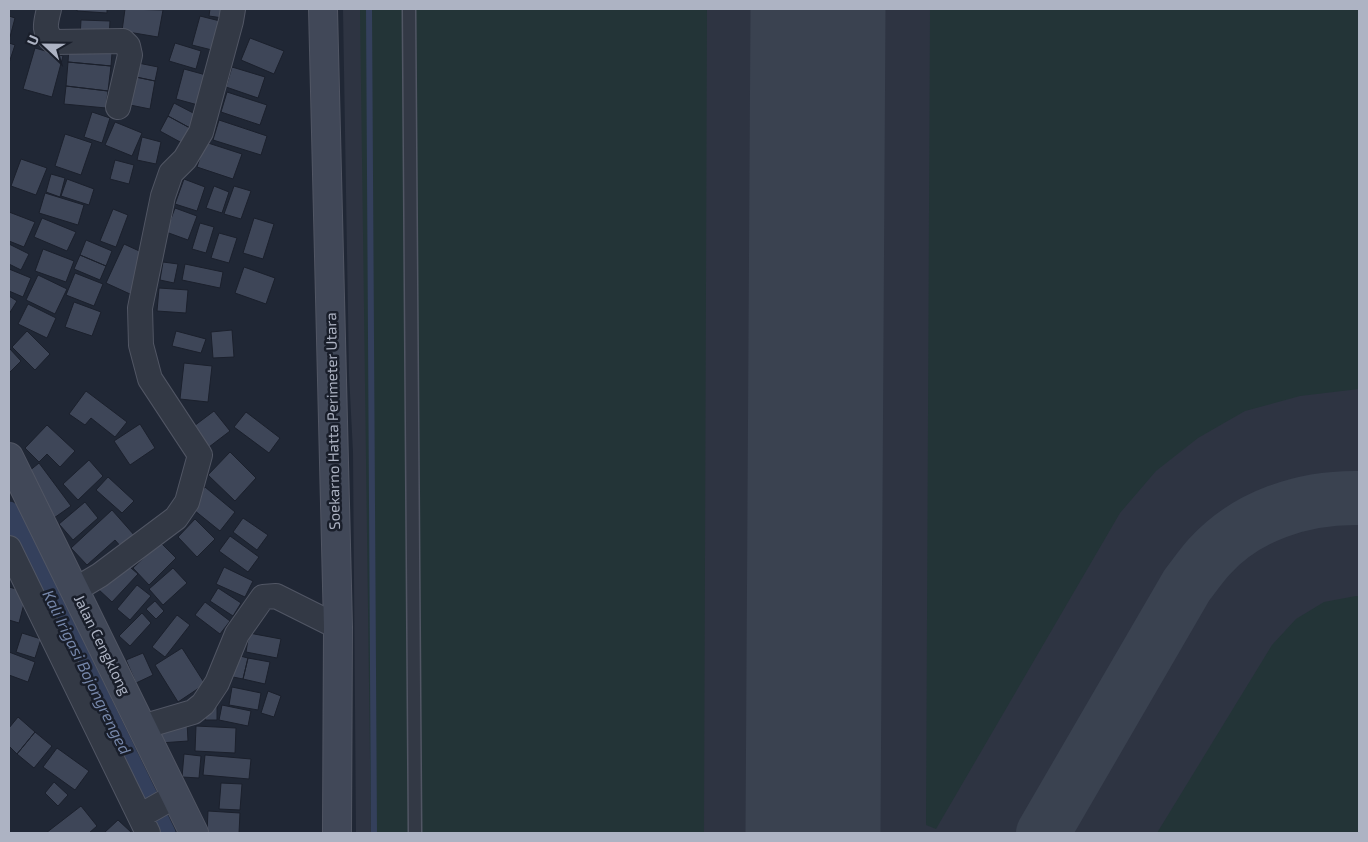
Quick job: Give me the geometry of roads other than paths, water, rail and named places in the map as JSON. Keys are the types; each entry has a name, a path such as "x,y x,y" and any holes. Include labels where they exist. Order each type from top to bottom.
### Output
{"main road":[{"name":"Soekarno Hatta Perimeter Utara","path":"322,9 338,627 337,833"},
{"name":"Jalan Cengklong","path":"9,457 142,727 155,811 194,833"}],"street":[{"path":"49,9 45,27 47,37 54,42 124,41 128,46 130,55 118,107"},
{"path":"74,590 100,575 176,518 187,502 200,455 150,379 141,345 140,308 163,196 171,173 185,159 201,132 233,9"},
{"path":"9,548 155,811"},
{"path":"142,727 193,712 203,704 217,683 237,634 263,597 276,596 338,627"}],"lane":[{"path":"409,9 414,833"}],"waterway":[{"path":"369,9 374,833"},
{"name":"Kali Irigasi Bojongrenged","path":"9,512 165,833"}]}
